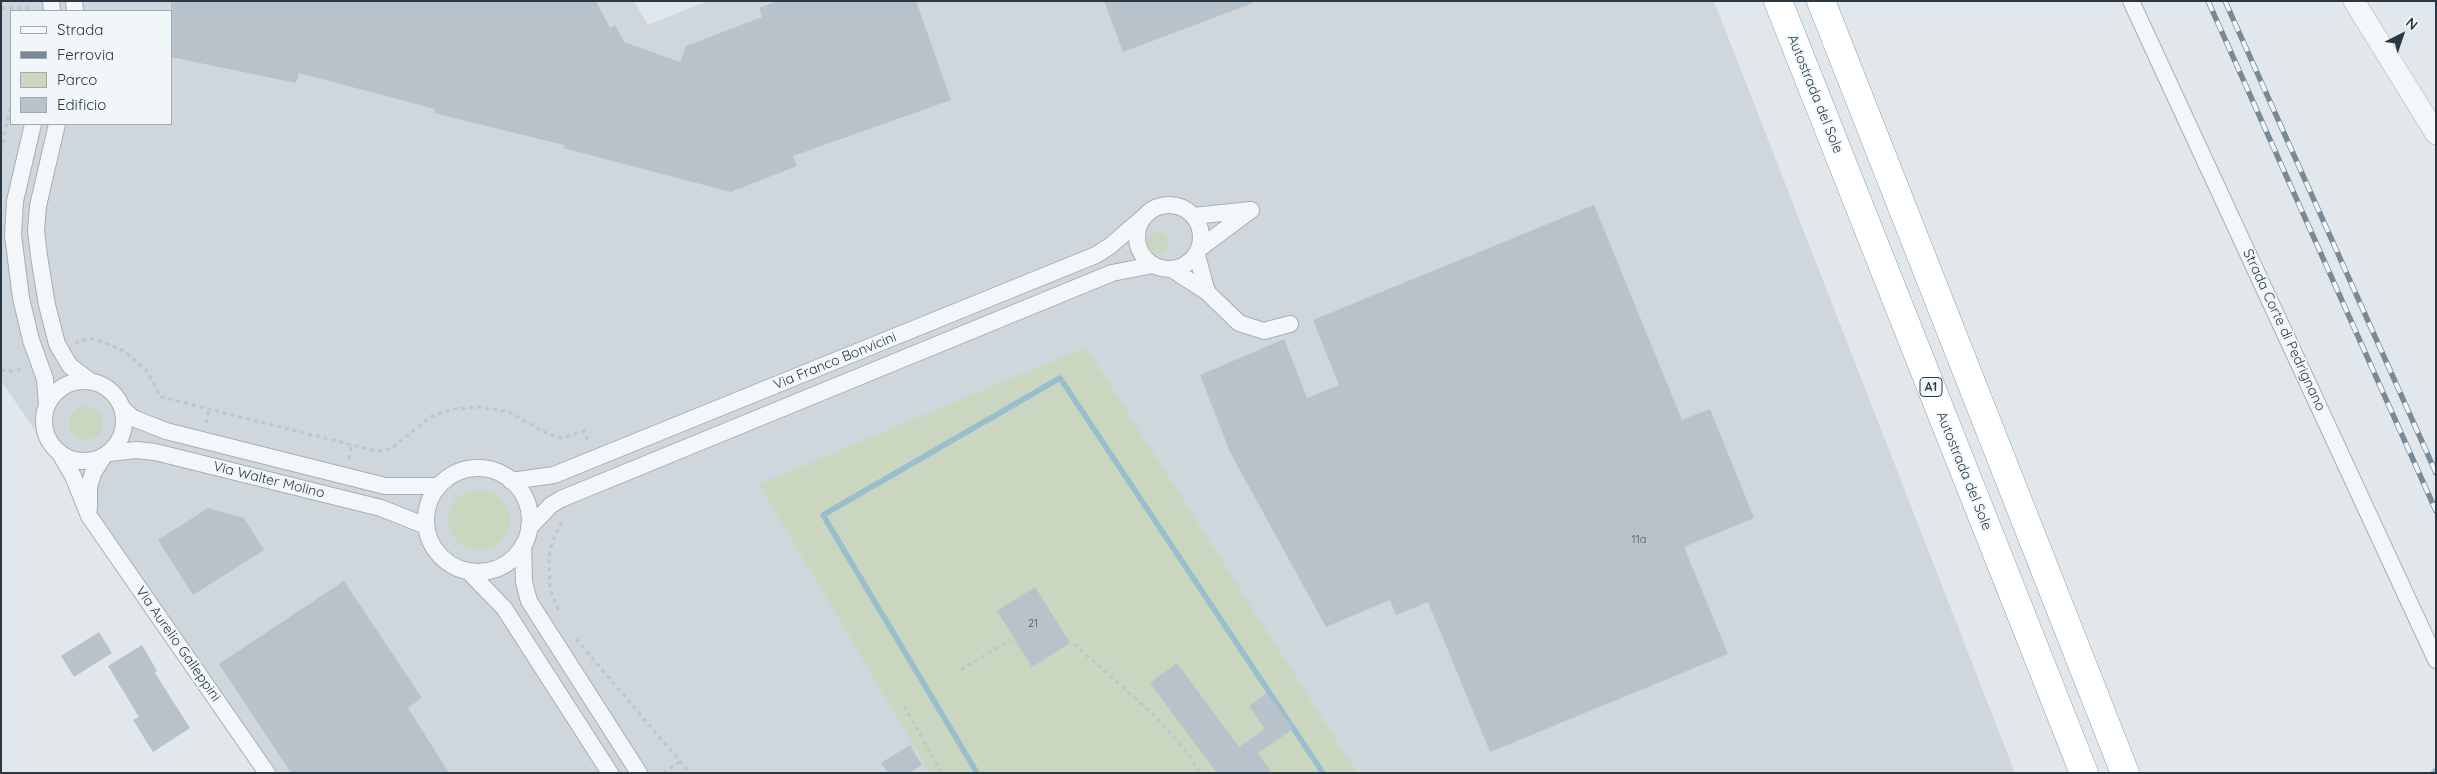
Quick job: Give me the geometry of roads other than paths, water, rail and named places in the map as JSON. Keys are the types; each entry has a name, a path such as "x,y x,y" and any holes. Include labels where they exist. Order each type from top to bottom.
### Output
{"highway":[{"name":"Autostrada del Sole","path":"1778,1 2084,773"},
{"path":"1821,1 2125,773"}],"street":[{"name":"Strada Corte di Pedrignano","path":"2131,1 2436,660"},
{"path":"2354,1 2436,134"},
{"path":"32,125 15,201 14,235 21,298 31,340 45,379 47,405 44,418 45,430 50,442 59,452"},
{"name":"Via Walter Molino","path":"57,125 38,206 36,230 47,305 57,344 70,366 90,381 108,388 115,394 124,410 133,418 166,431 385,486 438,486"},
{"name":"Via Franco Bonvicini","path":"511,481 554,475 1096,255 1110,246 1146,215 1164,205 1185,209 1193,216"},
{"path":"1173,270 1190,262 1198,251 1251,210 1193,216 1201,231 1198,251 1207,292"},
{"path":"1146,215 1140,224 1137,243 1145,259 1153,265"},
{"name":"Via Franco Bonvicini","path":"529,528 551,506 561,499 1112,273 1153,265 1162,269 1173,270 1207,292 1238,323 1252,329 1264,331 1290,324"},
{"path":"47,405 60,388 70,383 90,381"},
{"path":"89,516 89,487 93,474 123,434 124,410"},
{"name":"Via Walter Molino","path":"59,452 69,458 81,461 136,450 155,452 381,508 426,526"},
{"name":"Via Aurelio Galleppini","path":"59,452 73,476 89,516 267,773"},
{"path":"523,545 511,559 494,569 481,572 468,571 452,565 439,555 430,542 426,526 426,511 430,498 438,486 451,475 466,469 482,468 498,472 511,481 526,502 529,528 523,545 524,582 529,601 639,773"},
{"path":"468,571 504,608 610,773"}],"waterway":[{"path":"977,773 823,515 1060,378 1323,773"},
{"path":"2433,773 2436,770"}],"railway":[{"path":"2208,1 2436,511"},
{"path":"2225,1 2436,473"}]}
